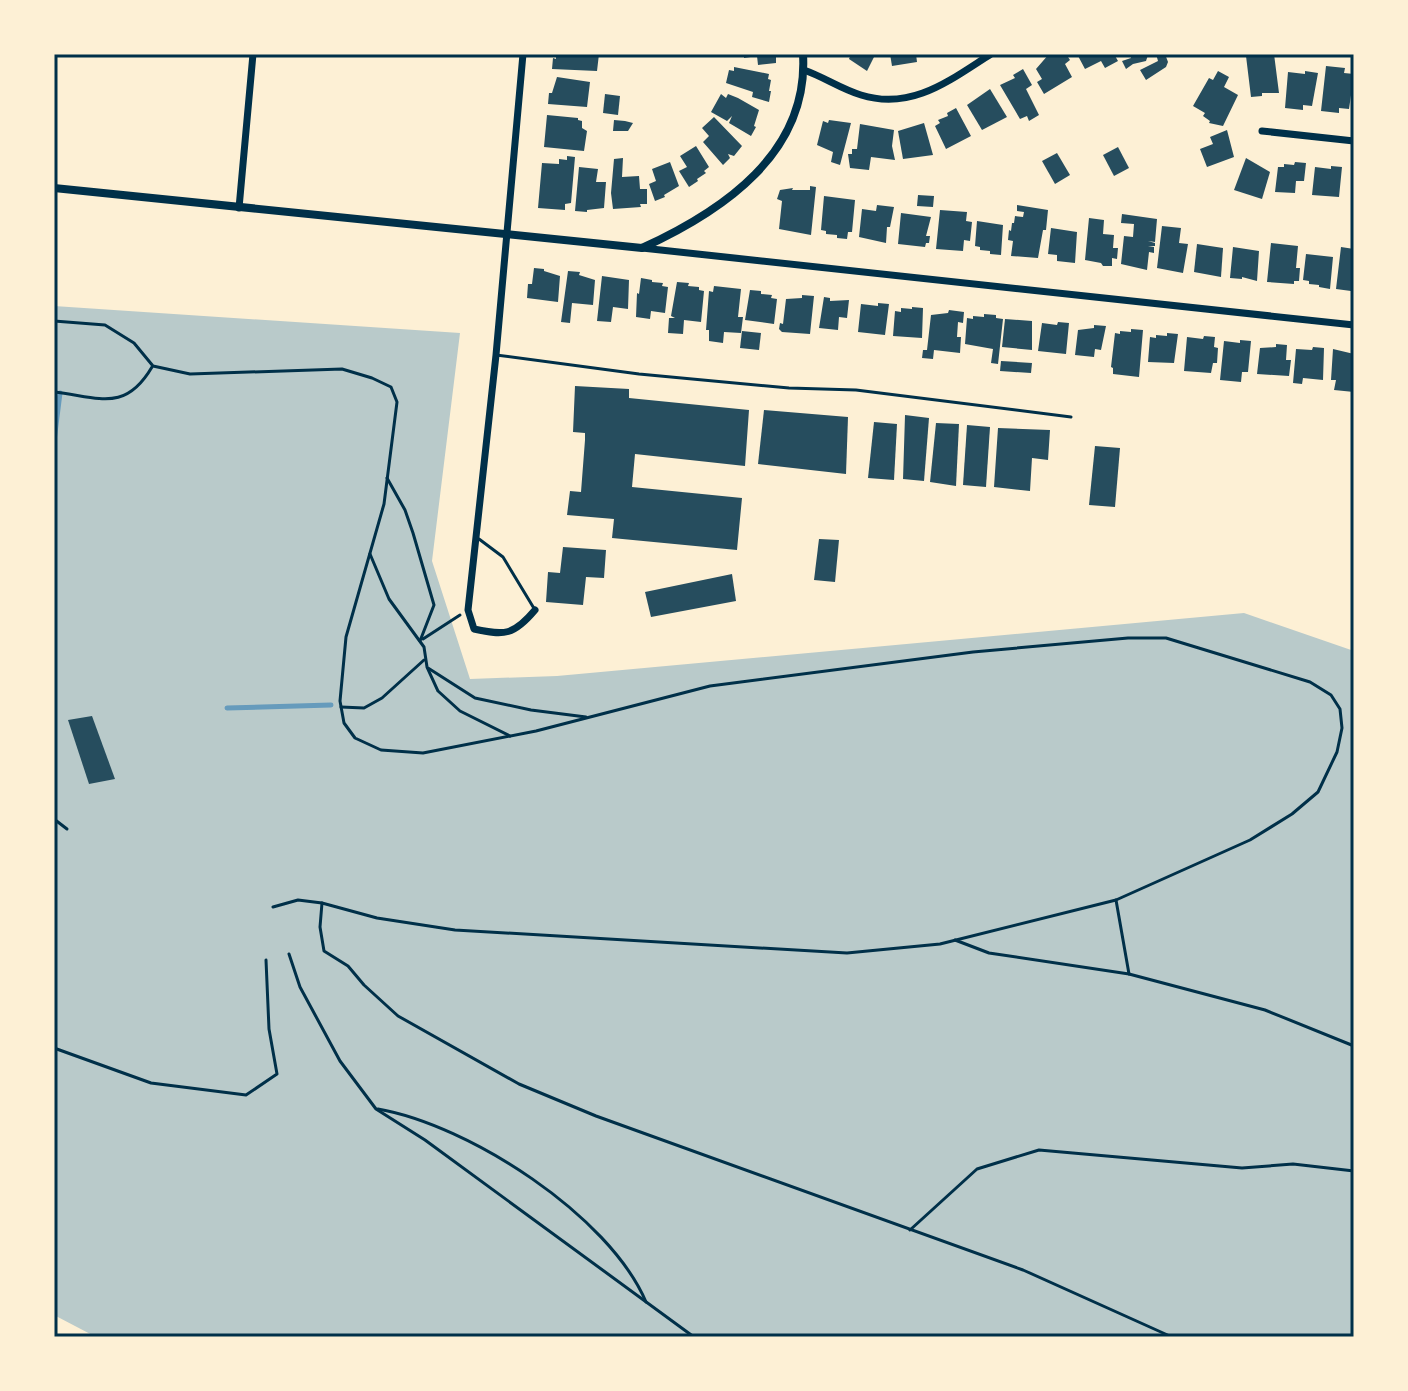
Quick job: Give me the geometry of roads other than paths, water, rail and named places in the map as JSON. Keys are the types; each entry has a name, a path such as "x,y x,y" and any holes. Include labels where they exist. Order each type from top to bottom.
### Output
{"street":[{"path":"239,208 253,54"},
{"path":"523,54 496,355 468,610 474,629 500,635 521,626 535,610"},
{"path":"642,248 703,214 756,176 775,154 798,105 804,70 803,54"},
{"path":"804,70 862,96 903,99 931,92 991,54"},
{"path":"1262,131 1354,141"},
{"path":"54,188 1354,325"}],"lane":[{"path":"496,355 639,374 789,388 856,390 1071,417"},
{"path":"476,536 503,557 535,610"},
{"path":"289,954 300,987 340,1061 376,1109 425,1140 694,1337"},
{"path":"376,1109 403,1113 464,1140 523,1172 581,1217 620,1256 636,1279 647,1305"}],"waterway":[{"path":"54,441 60,393"},
{"path":"227,708 331,705"}]}
